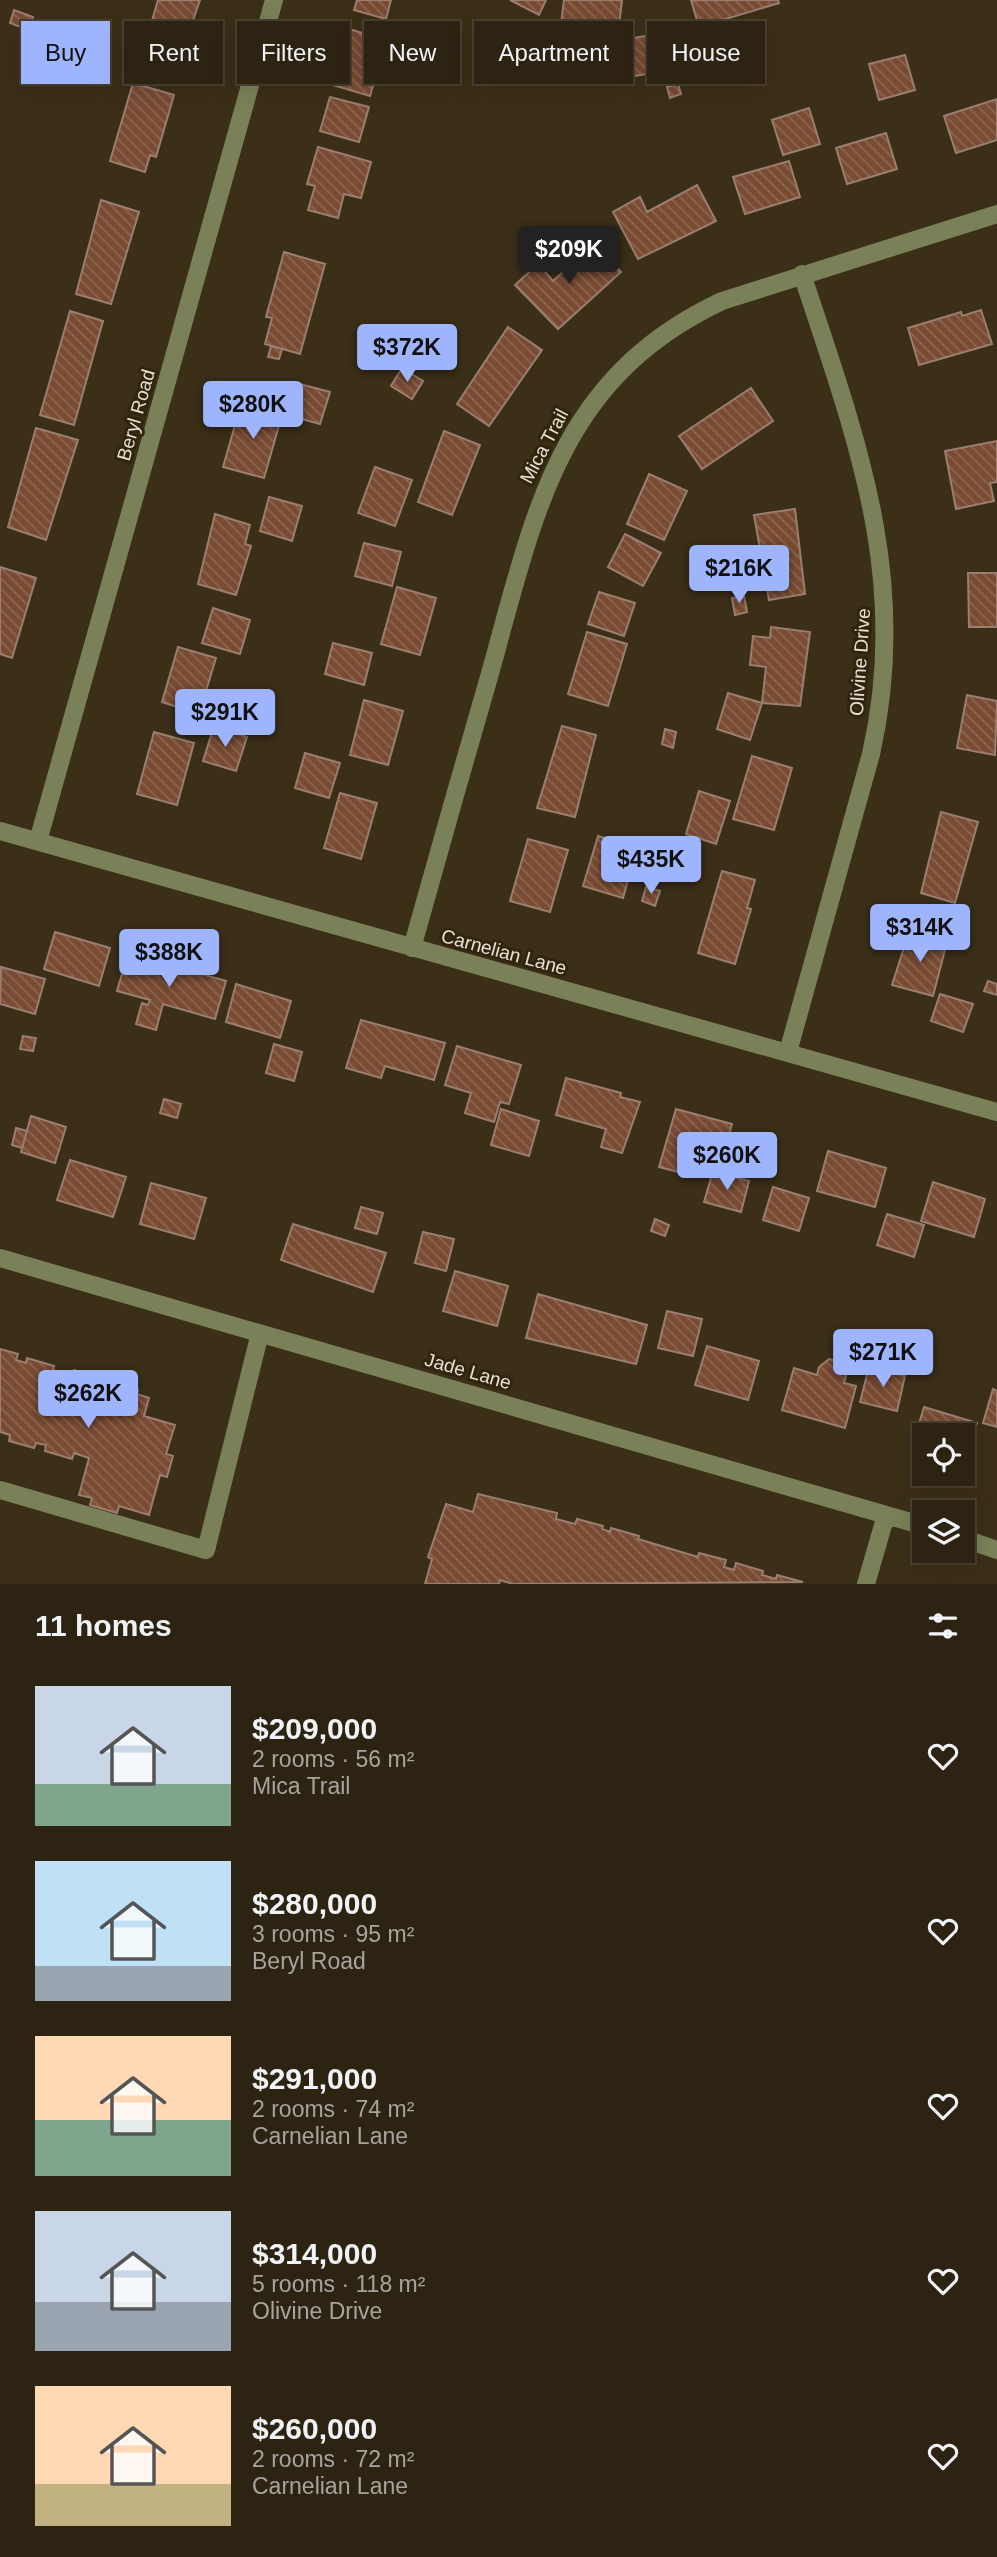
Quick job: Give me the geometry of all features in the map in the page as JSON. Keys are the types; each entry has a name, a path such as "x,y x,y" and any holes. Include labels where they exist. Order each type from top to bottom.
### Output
{"street":[{"name":"Beryl Road","path":"38,841 274,0"},
{"name":"Mica Trail","path":"412,948 536,509 570,436 617,373 675,326 722,301 997,214"},
{"name":"Olivine Drive","path":"788,1052 872,754 880,711 885,636 882,561 868,487 846,407 802,274"},
{"name":"Carnelian Lane","path":"0,831 997,1112"},
{"name":"Jade Lane","path":"0,1258 912,1523"},
{"path":"0,1490 206,1550 260,1333"},
{"path":"866,1584 886,1515"},
{"path":"975,1542 997,1550"}],"building":[{"path":"158,0 200,0 193,21 152,21"},
{"path":"357,0 391,0 386,19 354,10"},
{"path":"510,0 546,0 539,15"},
{"path":"564,0 622,0 620,21 561,21"},
{"path":"691,0 778,0 779,3 719,21 697,21"},
{"path":"14,10 33,17 31,21 21,21 21,27 10,23"},
{"path":"350,29 364,33 364,84 373,84 370,96 333,85 350,84"},
{"path":"647,36 647,74 633,76 633,38"},
{"path":"905,55 915,90 879,100 869,64"},
{"path":"133,84 174,95 156,157 150,155 145,172 110,161"},
{"path":"678,84 681,94 670,98 667,87"},
{"path":"330,97 369,107 359,142 320,131"},
{"path":"997,99 997,140 956,153 944,116"},
{"path":"809,108 820,144 783,155 772,120"},
{"path":"886,133 897,169 847,184 836,148"},
{"path":"318,147 371,162 361,198 344,194 338,218 308,210 315,186 307,184"},
{"path":"789,161 800,197 745,214 733,177"},
{"path":"697,185 716,221 638,259 613,212 640,197 647,212"},
{"path":"101,200 139,212 111,304 76,294"},
{"path":"594,243 621,272 558,329 515,285 538,264 553,281"},
{"path":"284,252 325,264 300,354 265,344 272,318 266,317"},
{"path":"981,310 992,344 919,365 908,328 961,312 962,316"},
{"path":"70,311 103,321 74,425 40,415"},
{"path":"508,327 542,350 489,426 457,404"},
{"path":"271,346 282,349 279,359 268,357"},
{"path":"402,368 423,381 412,399 391,386"},
{"path":"296,383 330,392 320,424 287,415"},
{"path":"751,388 773,421 702,469 679,436"},
{"path":"241,404 282,415 264,478 223,467"},
{"path":"36,428 78,440 46,540 8,527"},
{"path":"444,431 480,445 452,515 418,502"},
{"path":"997,441 997,482 990,483 994,501 956,509 945,451"},
{"path":"375,467 412,480 395,526 358,513"},
{"path":"649,474 687,491 664,540 627,524"},
{"path":"269,497 302,506 292,541 260,531"},
{"path":"795,509 805,594 769,600 754,515"},
{"path":"215,514 250,525 245,544 251,546 236,595 198,584"},
{"path":"625,534 661,553 643,586 608,567"},
{"path":"364,543 401,552 392,586 355,576"},
{"path":"0,567 36,578 12,658 0,654"},
{"path":"968,573 997,573 997,627 969,627"},
{"path":"397,587 436,598 420,655 381,644"},
{"path":"599,592 635,603 624,636 588,624"},
{"path":"744,596 747,612 735,615 732,598"},
{"path":"213,608 250,620 240,654 202,643"},
{"path":"771,627 810,632 800,706 762,703 766,667 750,665 753,636 770,638"},
{"path":"587,632 627,644 608,706 568,694"},
{"path":"333,643 372,653 364,685 325,674"},
{"path":"178,647 216,658 199,714 162,702"},
{"path":"728,693 762,703 750,740 717,729"},
{"path":"967,695 997,701 995,755 957,748"},
{"path":"364,700 403,711 388,765 350,755"},
{"path":"214,726 247,737 236,771 203,761"},
{"path":"562,726 596,735 575,817 537,808"},
{"path":"665,729 676,732 673,748 662,744"},
{"path":"154,732 194,743 177,805 137,794"},
{"path":"305,753 340,763 329,798 295,788"},
{"path":"752,756 792,768 774,830 733,819"},
{"path":"699,791 730,801 716,844 686,834"},
{"path":"340,793 377,803 361,859 324,848"},
{"path":"941,812 978,822 955,903 921,893"},
{"path":"598,836 637,848 623,898 583,886"},
{"path":"528,839 568,850 550,912 510,901"},
{"path":"722,871 755,880 747,908 751,909 735,964 698,953"},
{"path":"646,887 660,891 655,906 642,901"},
{"path":"55,932 110,948 99,986 44,969"},
{"path":"909,932 947,942 933,996 892,985"},
{"path":"128,953 226,981 215,1019 163,1004 156,1030 136,1024 142,1003 148,1005 150,1000 117,991"},
{"path":"1,967 45,979 35,1014 0,1004"},
{"path":"988,981 997,984 997,995 984,991"},
{"path":"236,984 291,1001 280,1038 226,1022"},
{"path":"940,994 973,1004 963,1032 931,1021"},
{"path":"361,1020 445,1043 434,1080 385,1066 381,1078 346,1068"},
{"path":"23,1036 36,1038 33,1051 20,1049"},
{"path":"274,1044 302,1052 294,1081 266,1073"},
{"path":"457,1046 521,1065 509,1104 500,1102 494,1122 465,1113 471,1093 445,1085"},
{"path":"566,1078 621,1093 620,1097 640,1102 622,1153 601,1147 606,1129 556,1115"},
{"path":"164,1099 181,1104 177,1118 160,1113"},
{"path":"501,1109 539,1121 529,1156 491,1145"},
{"path":"676,1109 732,1124 722,1162 703,1157 698,1177 659,1167"},
{"path":"31,1116 66,1127 55,1163 21,1152"},
{"path":"16,1128 27,1131 22,1148 12,1145"},
{"path":"828,1151 886,1168 875,1207 817,1191"},
{"path":"70,1160 126,1177 113,1217 57,1200"},
{"path":"713,1171 749,1181 741,1212 704,1202"},
{"path":"933,1182 985,1199 974,1237 921,1221"},
{"path":"151,1183 206,1198 194,1239 140,1224"},
{"path":"773,1187 809,1198 799,1231 763,1220"},
{"path":"361,1207 383,1213 377,1234 355,1228"},
{"path":"887,1214 924,1225 914,1257 877,1245"},
{"path":"655,1219 669,1225 665,1236 651,1231"},
{"path":"293,1224 386,1253 373,1292 281,1260"},
{"path":"423,1232 454,1239 446,1271 415,1263"},
{"path":"455,1271 508,1286 497,1326 443,1311"},
{"path":"538,1294 647,1325 636,1364 526,1338"},
{"path":"667,1311 702,1319 693,1356 658,1348"},
{"path":"707,1346 759,1361 748,1400 695,1385"},
{"path":"0,1349 18,1354 16,1360 26,1363 27,1358 54,1366 53,1370 72,1376 74,1370 99,1377 97,1383 110,1387 111,1382 138,1390 137,1394 149,1398 144,1416 175,1425 166,1454 173,1456 167,1477 160,1475 149,1515 119,1506 117,1513 90,1505 92,1498 79,1495 89,1458 74,1453 72,1459 45,1451 46,1445 36,1443 34,1448 9,1441 10,1435 0,1432"},
{"path":"829,1359 843,1363 846,1376 844,1383 856,1386 845,1428 782,1410 794,1368 817,1375 819,1367"},
{"path":"869,1367 905,1376 897,1411 860,1402"},
{"path":"993,1389 997,1391 997,1427 983,1423"},
{"path":"924,1407 977,1423 975,1430 975,1423 919,1423"},
{"path":"478,1494 557,1513 556,1519 575,1524 577,1519 603,1526 602,1529 610,1532 611,1528 639,1536 638,1539 698,1557 699,1553 726,1560 724,1567 734,1570 736,1563 763,1571 762,1575 776,1579 777,1575 803,1582 513,1584 500,1580 499,1584 425,1584 432,1559 428,1557 446,1504 473,1512"}]}
